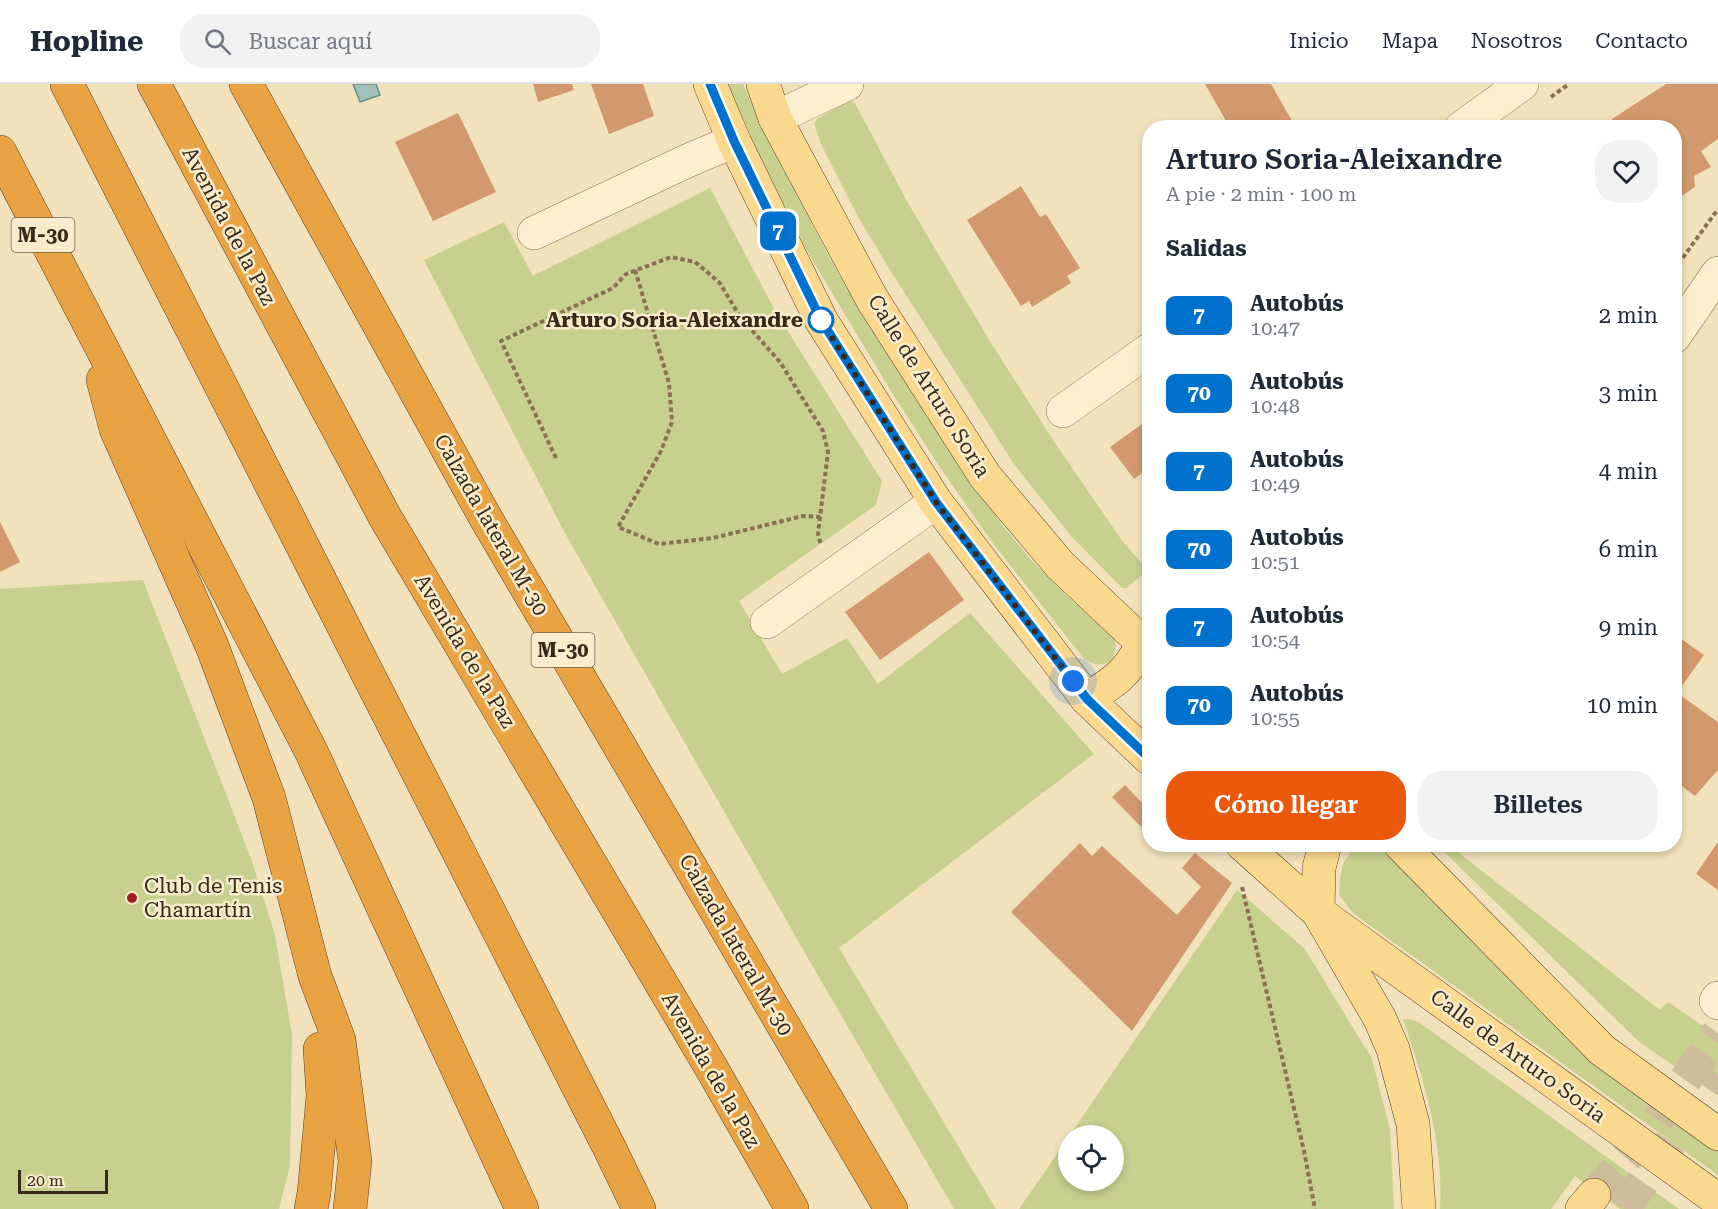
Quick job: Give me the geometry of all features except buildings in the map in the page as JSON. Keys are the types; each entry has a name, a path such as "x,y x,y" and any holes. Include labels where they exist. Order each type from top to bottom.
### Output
{"highway":[{"path":"67,84 639,1209"},
{"name":"Avenida de la Paz","path":"153,84 385,517 700,1049 792,1209"},
{"name":"Calzada lateral M-30","path":"246,84 484,515 891,1209"},
{"name":"M-30","path":"0,152 311,752 522,1209"},
{"path":"86,318 116,429 212,646 268,798 315,976 339,1040 355,1161 350,1209"},
{"path":"311,1209 323,1096 315,976"}],"main road":[{"path":"710,84 734,141 821,320 936,502 1087,699 1142,751"},
{"name":"Calle de Arturo Soria","path":"763,84 775,118 873,299 985,477 1060,565 1142,643"},
{"path":"1087,699 1117,680 1142,651"},
{"name":"Calle de Arturo Soria","path":"1251,852 1318,912 1718,1200"},
{"path":"1323,852 1319,868 1318,912 1380,1019 1394,1049 1413,1124 1419,1209"},
{"path":"1408,852 1602,1050 1718,1134"}],"street":[{"path":"775,118 847,84"},
{"path":"1472,120 1522,84"},
{"path":"534,233 734,141"},
{"path":"1682,325 1718,273"},
{"path":"1063,411 1142,355"},
{"path":"767,622 936,502"}],"path":[{"path":"1682,259 1718,209"},
{"path":"556,458 501,341 614,288 626,274 635,270 671,257 695,262 719,282 741,318 780,362 823,431 828,453 818,534 827,579"},
{"path":"635,270 669,383 672,422 661,450 618,527 659,544 713,538 803,516 820,517"},
{"path":"1241,884 1304,1151 1315,1209"}],"green space":[{"path":"728,84 743,84 771,145 827,253 966,475 1030,559 1067,596 1112,635 1116,648 1110,662 1097,664 1084,659 992,542 937,463 804,246 762,162"},
{"path":"847,101 852,101 856,105 908,203 991,343 1055,443 1123,542 1142,563 1142,574 1127,588 1122,588 1071,536 1014,464 857,215 821,144 814,124 817,119"},
{"path":"710,188 777,314 882,481 876,505 739,601 782,674 847,638 878,684 970,613 1094,754 839,948 996,1209 954,1209 566,535 424,260 504,222 533,276"},
{"name":"Club de Tenis Chamartín","path":"143,580 252,861 275,935 292,1035 290,1166 279,1209 0,1209 0,589"},
{"path":"1350,852 1387,853 1718,1149 1718,1175 1354,914 1339,895 1343,864"},
{"path":"1444,852 1458,852 1660,1010 1668,1002 1718,1036 1718,1096 1639,1042"},
{"path":"1237,890 1305,949 1372,1059 1390,1130 1394,1209 1019,1209 1058,1152 1058,1191 1124,1191 1124,1125 1077,1125"},
{"path":"1403,1019 1420,1023 1679,1209 1620,1209 1575,1176 1551,1209 1440,1209 1436,1137 1425,1089"}],"water":[{"path":"353,84 376,84 380,95 360,102"}],"tunnel":[{"path":"1594,1195 1651,1129 1718,1033"},
{"path":"1624,1209 1718,1074"}],"bus line":[{"name":"7","path":"710,84 734,141 821,320 936,502 1087,699 1142,751"}],"place":[{"name":"Arturo Soria-Aleixandre","path":"821,320"},
{"name":"Club de Tenis Chamartín","path":"132,898"}],"route":[{"path":"821,320 936,502 1073,681"}]}
